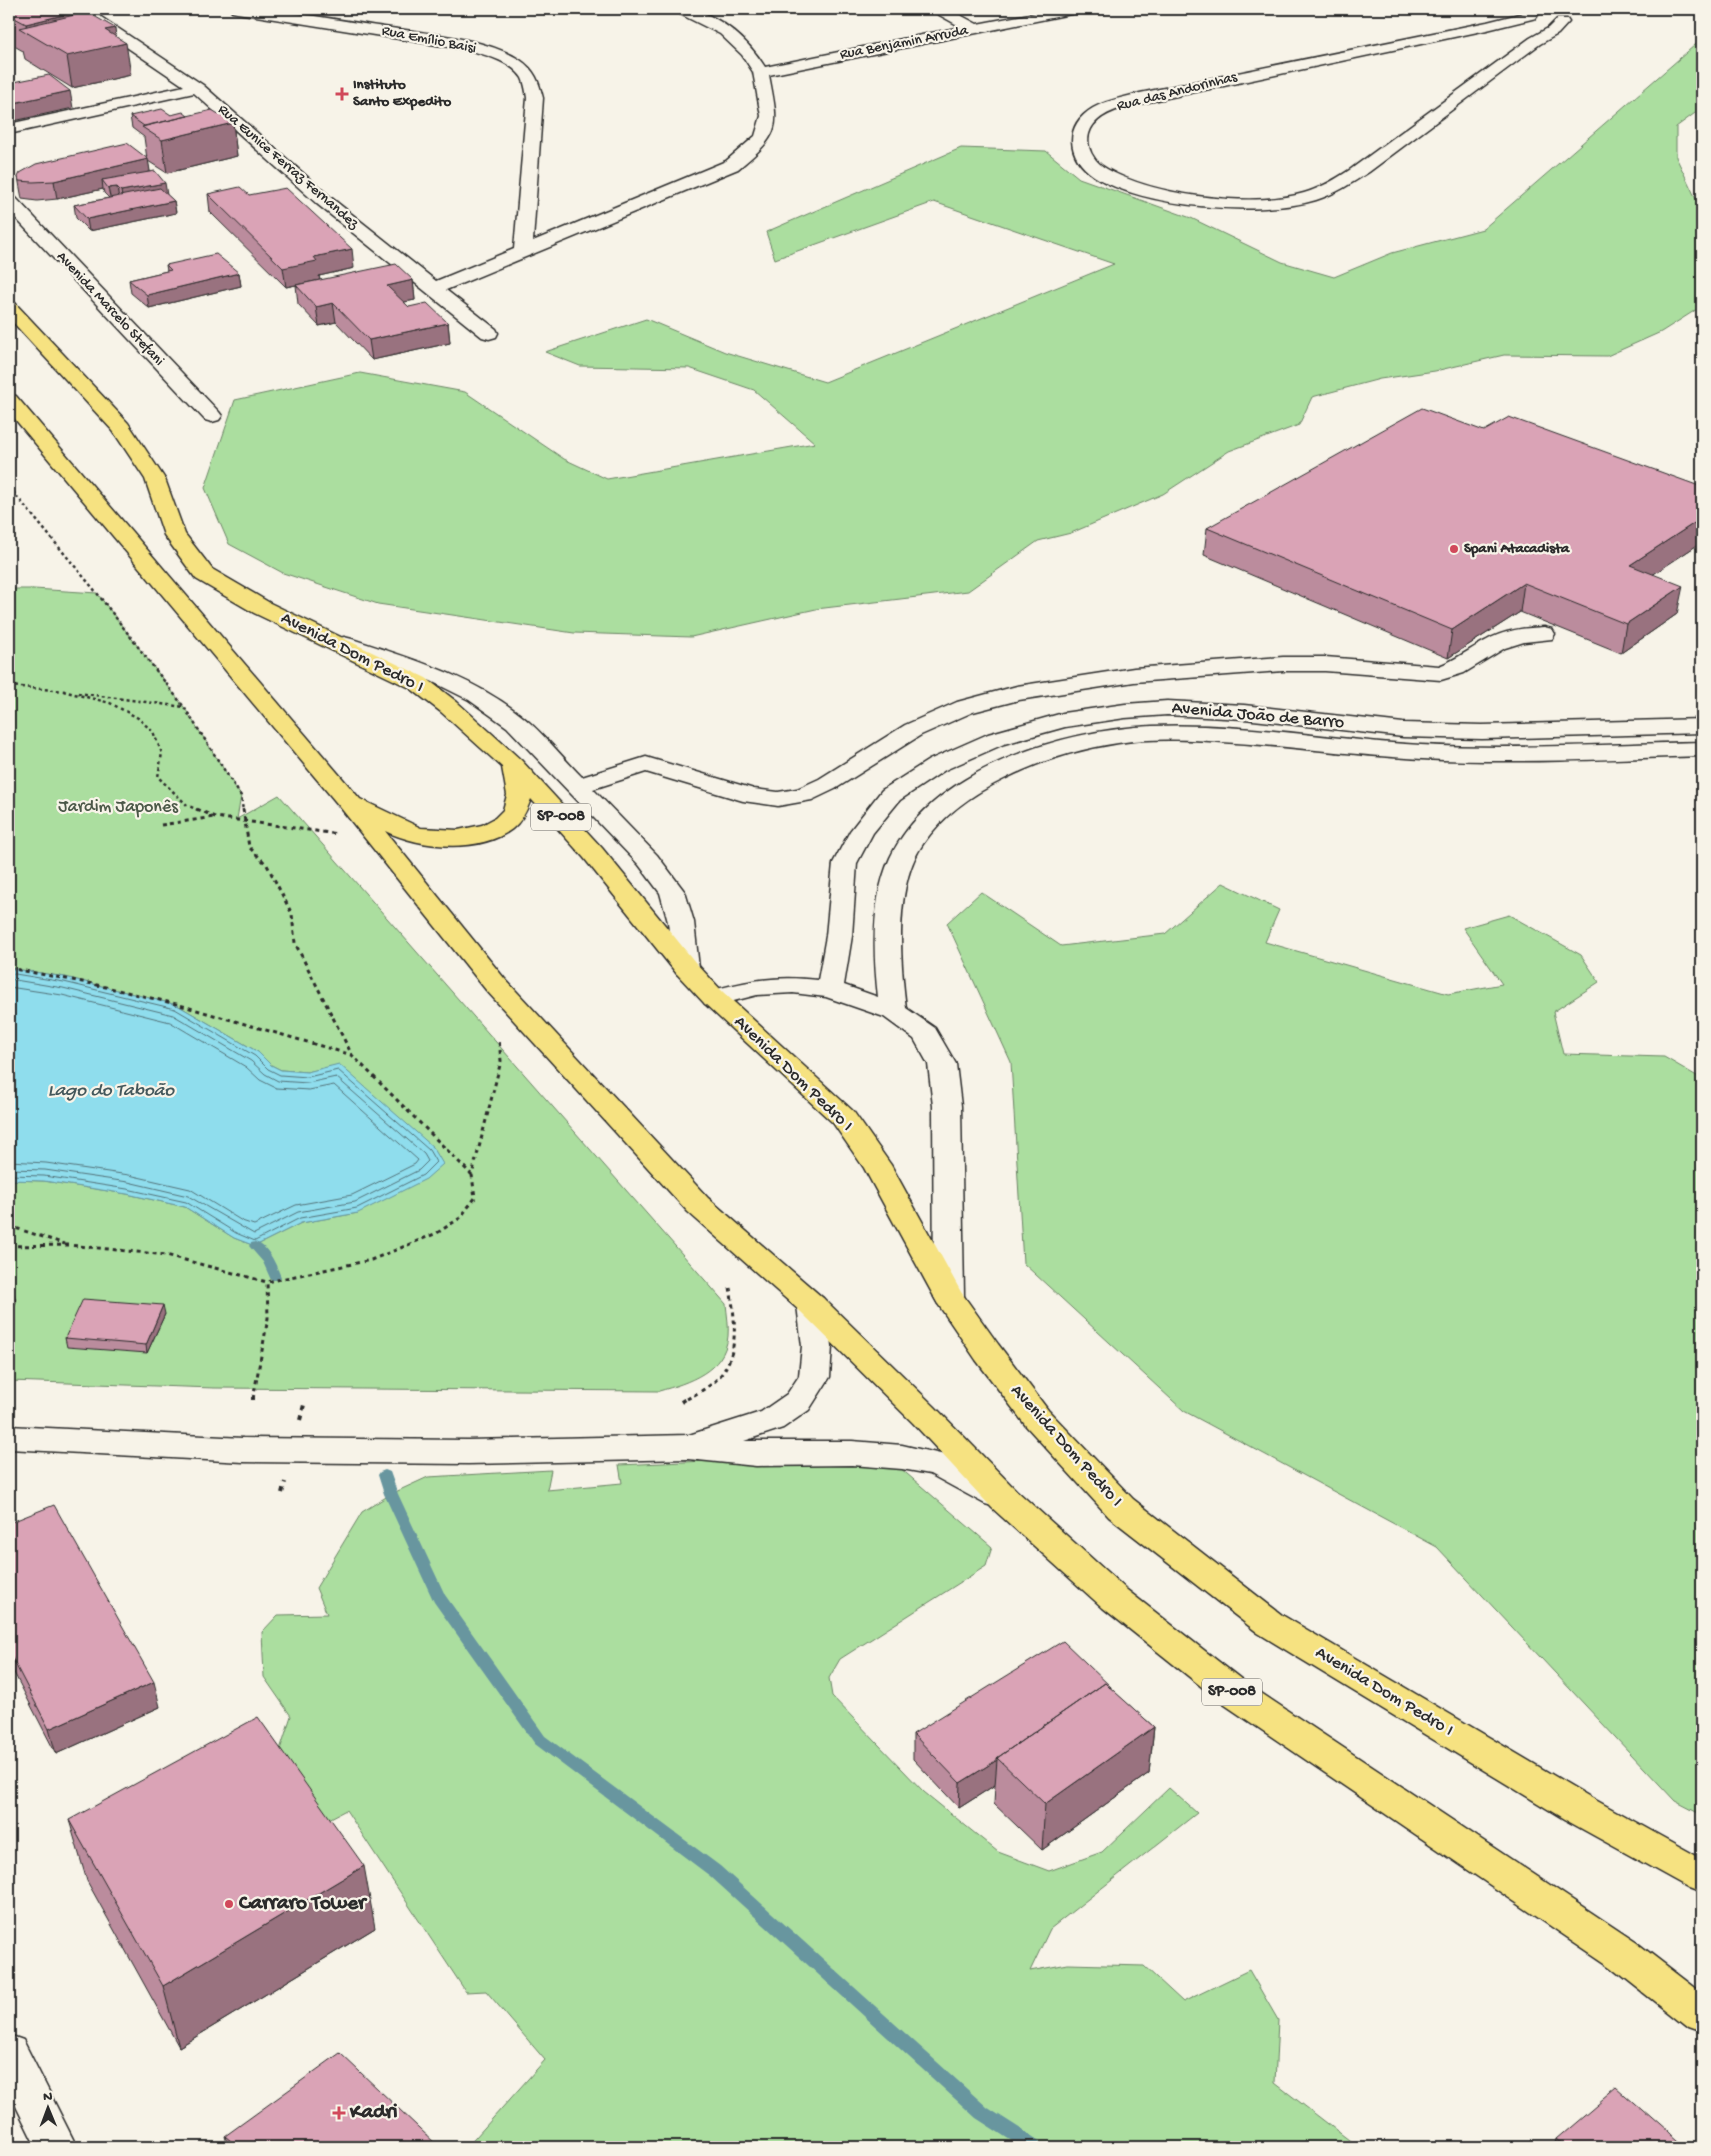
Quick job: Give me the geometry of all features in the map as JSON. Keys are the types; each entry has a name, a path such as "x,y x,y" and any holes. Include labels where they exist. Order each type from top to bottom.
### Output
{"main road":[{"name":"Avenida Dom Pedro I","path":"9,306 121,427 155,479 175,535 204,574 262,608 418,683 448,707 513,765 593,853 686,968 714,998 843,1117 877,1165 949,1297 987,1352 1037,1418 1121,1508 1270,1624 1577,1808 1702,1877"},
{"name":"SP-008","path":"9,400 96,502 162,584 349,802 495,984 698,1205 812,1305 924,1415 1004,1499 1115,1599 1234,1693 1624,1955 1702,2016"},
{"path":"349,802 410,833 434,839 469,837 494,830 513,816 520,798 513,765"}],"street":[{"name":"Rua Eunice Ferraz Fernandez","path":"80,9 196,88 323,200 489,333"},
{"name":"Rua Emílio Baisi","path":"237,9 353,26 478,48 511,60 528,76 535,98 523,251"},
{"path":"433,290 732,165 752,149 763,137 769,116 761,72 748,52 725,31 681,9"},
{"path":"939,9 975,29"},
{"name":"Rua Benjamin Arruda","path":"761,72 1076,9"},
{"path":"353,26 372,13"},
{"name":"Rua das Andorinhas","path":"1552,16 1553,31 1535,41 1340,184 1309,197 1267,203 1226,204 1176,197 1135,187 1098,172 1083,158 1079,142 1083,126 1099,112 1140,98 1487,26 1552,16"},
{"path":"9,129 196,88"},
{"name":"Avenida Marcelo Stefani","path":"9,201 212,416"},
{"path":"309,631 439,676 477,695 515,722 648,860 672,892 681,922 686,968"},
{"path":"577,787 646,764 752,796 778,799 803,795 827,784 912,730 965,707 1017,693 1134,675 1283,664 1325,664 1440,673 1456,668 1497,643 1522,635 1544,634"},
{"name":"Avenida João de Barro","path":"830,989 839,936 845,863 862,831 891,795 937,765 996,739 1063,720 1125,711 1167,708 1244,712 1403,730 1482,732 1702,726"},
{"name":"Avenida João de Barro","path":"893,1010 888,978 889,930 895,877 910,844 943,805 1001,769 1057,749 1106,738 1150,733 1212,734 1422,752 1497,754 1702,749"},
{"path":"714,998 766,987 793,985 830,989 893,1010 925,1034 942,1064 947,1106 949,1297"},
{"path":"688,1447 772,1420 798,1402 814,1376 818,1346 812,1305"},
{"path":"9,1438 253,1450 468,1452 688,1447 756,1454 852,1453 902,1457 938,1464 1004,1499"},
{"path":"9,2052 57,2147"}],"path":[{"path":"9,487 98,593 184,707 240,796 248,847 267,865 292,914 295,943 352,1055 472,1175"},
{"path":"9,626 11,632 9,639"},
{"path":"9,686 184,707"},
{"path":"63,691 110,703 138,718 153,732 162,753 158,778 187,805 215,817"},
{"path":"161,825 215,817 379,840"},
{"path":"9,968 65,977 168,1002 300,1043 352,1055"},
{"path":"9,1246 69,1245 166,1255 267,1282 371,1260 437,1233 460,1218 475,1198 472,1175 501,1061 499,1039"},
{"path":"9,1226 69,1245"},
{"path":"253,1400 268,1318 267,1282"},
{"path":"681,1402 718,1378 728,1364 735,1336 735,1309 730,1288"}],"green space":[{"path":"1702,39 1702,108 1676,127 1676,157 1697,201 1702,203 1702,306 1661,332 1607,356 1504,355 1435,371 1380,379 1312,397 1299,425 1229,451 1163,494 1071,533 1038,541 968,591 816,609 691,637 574,633 378,604 283,573 229,544 205,488 235,400 360,373 465,392 564,459 607,479 815,443 754,390 689,368 580,366 545,352 646,319 725,352 825,382 1114,264 934,202 775,259 766,232 961,148 1046,151 1079,178 1191,218 1282,262 1334,277 1392,253 1483,229"},
{"name":"Jardim Japonês","path":"9,589 97,593 184,707 241,796 237,819 279,795 726,1304 728,1336 720,1358 712,1367 703,1374 682,1384 659,1391 214,1388 9,1381 9,1180 44,1181 127,1194 185,1207 234,1238 255,1246 301,1223 358,1213 339,1065 307,1072 281,1070 271,1065 258,1052 177,1005 65,977 9,968"},
{"path":"1223,883 1279,910 1265,942 1448,994 1502,984 1463,928 1509,915 1581,955 1599,982 1553,1012 1563,1054 1664,1057 1702,1079 1702,1815 1675,1801 1437,1547 1184,1411 1023,1263 1011,1062 947,923 981,892 1061,946 1165,934"},
{"path":"815,1456 892,1461 992,1547 986,1566 840,1659 829,1678 832,1696 924,1792 998,1852 1049,1871 1102,1852 1169,1788 1197,1813 1050,1929 1030,1971 1068,1964 1144,1966 1183,2002 1249,1970 1278,2020 1275,2083 1358,2147 467,2147 545,2060 486,1991 466,1992 346,1810 325,1821 275,1765 291,1716 264,1677 262,1632 278,1615 327,1614 316,1588 362,1512 391,1494 428,1477 551,1470 547,1490 622,1483 619,1465"}],"water":[{"name":"Lago do Taboão","path":"9,968 65,977 177,1005 258,1052 271,1065 281,1070 307,1072 339,1064 433,1147 443,1164 426,1179 358,1213 301,1223 255,1246 234,1238 185,1207 127,1194 44,1181 9,1180"}],"building":[{"path":"9,9 88,9 26,24 9,15"},
{"path":"87,12 115,28 105,30 126,43 67,56 19,28"},
{"path":"49,75 70,91 9,104 9,83"},
{"path":"162,109 171,115 183,112 188,116 144,126 130,116"},
{"path":"212,110 233,123 162,140 142,127"},
{"path":"127,143 148,159 54,181 19,181 20,173 36,164"},
{"path":"155,171 165,183 121,191 117,187 108,188 102,180"},
{"path":"240,187 249,195 286,188 352,249 314,257 317,261 283,268 208,194"},
{"path":"160,188 174,201 87,219 74,205"},
{"path":"216,254 239,273 147,295 129,280 171,270 166,265"},
{"path":"396,264 413,280 387,286 409,307 427,303 448,323 369,340 333,303 316,307 296,285"},
{"name":"Spani Atacadista","path":"1422,408 1484,431 1509,417 1702,487 1702,518 1630,565 1683,586 1626,624 1524,583 1452,630 1207,528"},
{"path":"9,1293 14,1294 9,1304"},
{"path":"83,1299 163,1305 146,1345 65,1338"},
{"path":"54,1505 154,1682 49,1729 9,1652 9,1523"},
{"path":"1063,1641 1111,1687 1105,1683 997,1758 997,1760 960,1783 913,1734"},
{"path":"1105,1683 1154,1727 1045,1804 997,1758"},
{"name":"Carraro Tower","path":"258,1717 364,1866 163,1986 69,1820"},
{"path":"340,2053 438,2146 238,2147 225,2136"},
{"path":"1617,2088 1684,2147 1566,2147 1557,2139"}],"waterway":[{"path":"255,1246 268,1260 275,1277"},
{"path":"385,1475 391,1494 439,1598 540,1740 715,1871 982,2113 1035,2147"}],"place":[{"name":"Instituto Santo Expedito","path":"342,94"},
{"name":"Spani Atacadista","path":"1454,549"},
{"name":"Carraro Tower","path":"229,1904"},
{"name":"Kadri","path":"339,2113"}]}
